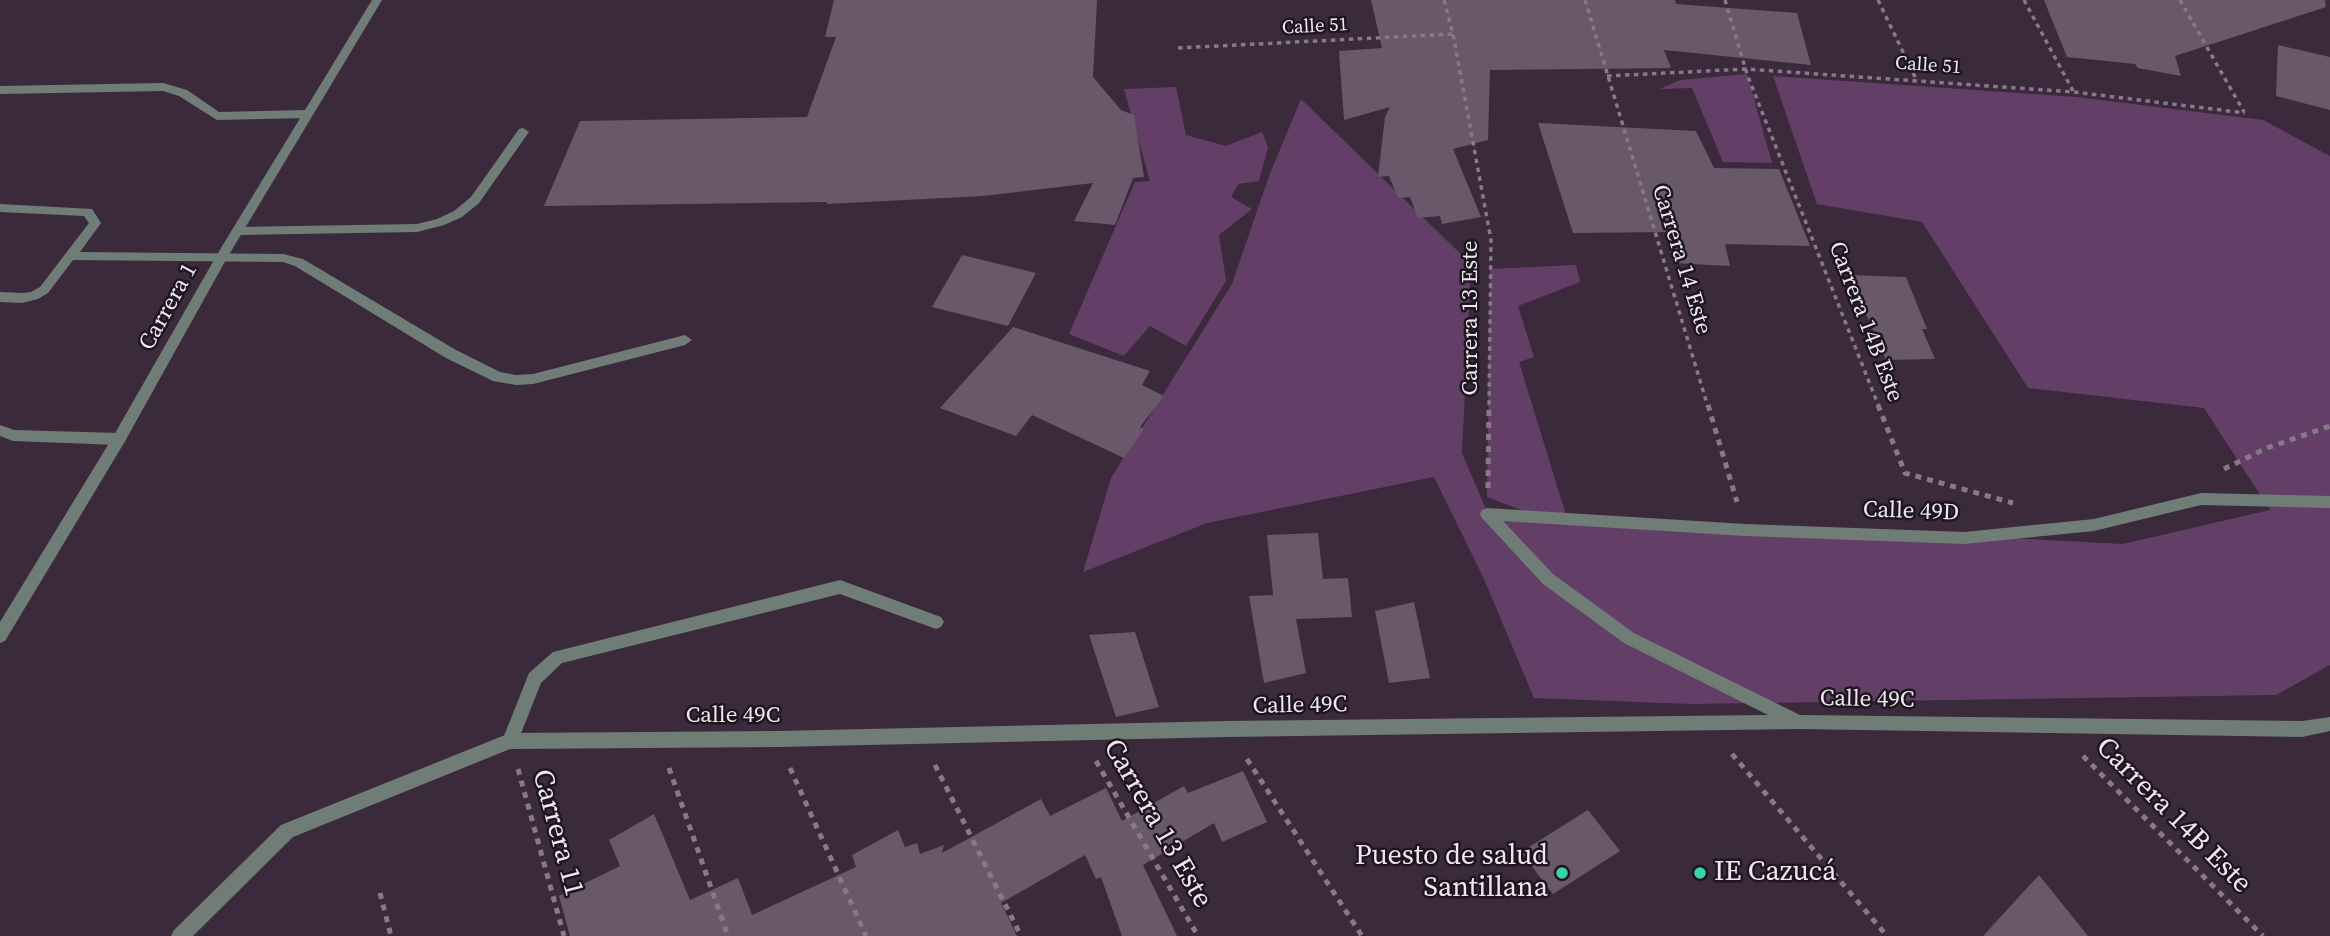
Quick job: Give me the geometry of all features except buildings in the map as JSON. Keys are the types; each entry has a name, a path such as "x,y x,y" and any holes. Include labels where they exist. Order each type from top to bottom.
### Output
{"street":[{"name":"Carrera 1","path":"0,636 119,439 222,256 377,0"},
{"path":"0,90 163,88 183,93 217,116 307,114"},
{"path":"237,231 417,228 440,222 458,214 475,200 523,132"},
{"path":"0,208 88,212 95,223 44,290 22,298 0,296"},
{"path":"71,256 222,256 283,258 299,262 451,354 498,377 516,380 533,379 685,340"},
{"path":"0,430 13,436 119,439"},
{"name":"Calle 49D","path":"1487,514 1745,530 1964,538 2094,525 2201,499 2330,502"},
{"path":"1487,514 1548,579 1629,638 1799,722"},
{"path":"510,741 535,678 558,657 840,587 936,622"},
{"name":"Calle 49C","path":"180,936 287,831 510,741 778,740 1227,729 1799,722 2302,729 2330,724"}],"path":[{"name":"Carrera 13 Este","path":"1444,0 1453,34 1491,240 1487,514"},
{"name":"Carrera 14 Este","path":"1585,0 1745,530"},
{"name":"Carrera 14B Este","path":"1725,0 1746,69 1905,473 2026,506"},
{"path":"1878,0 1916,79"},
{"path":"2024,0 2074,92"},
{"name":"Calle 51","path":"1607,76 1746,69 2074,92 2245,113 2180,0"},
{"name":"Calle 51","path":"1178,48 1453,34"},
{"path":"2201,499 2221,470 2267,448 2330,426"},
{"path":"1707,724 1887,936"},
{"name":"Carrera 14B Este","path":"2053,726 2263,936"},
{"path":"1227,729 1362,936"},
{"name":"Carrera 13 Este","path":"1081,734 1198,936"},
{"path":"920,737 1021,936"},
{"path":"659,739 728,936"},
{"path":"778,740 866,936"},
{"name":"Carrera 11","path":"510,741 564,936"},
{"path":"380,893 391,936"}],"shaded area":[{"path":"1747,74 1772,163 1723,162 1692,88 1660,89 1680,80"},
{"path":"1773,76 2076,97 2263,120 2330,156 2330,665 2276,695 1691,704 1534,698 1484,579 1434,477 1207,523 1083,572 1111,478 1232,284 1269,176 1301,99 1471,264 1462,453 1488,514 1534,515 1487,497 1490,269 1576,265 1580,282 1518,306 1534,357 1519,362 1566,515 2123,544 2270,510 2204,408 2028,388 1922,222 1817,204"},
{"path":"1176,87 1186,135 1226,146 1262,132 1268,147 1259,181 1238,184 1231,197 1252,209 1219,235 1226,281 1186,346 1150,326 1124,356 1069,334 1135,182 1150,181 1124,89"}],"place":[{"name":"Puesto de salud Santillana","path":"1562,873"},
{"name":"IE Cazucá","path":"1700,873"}]}
